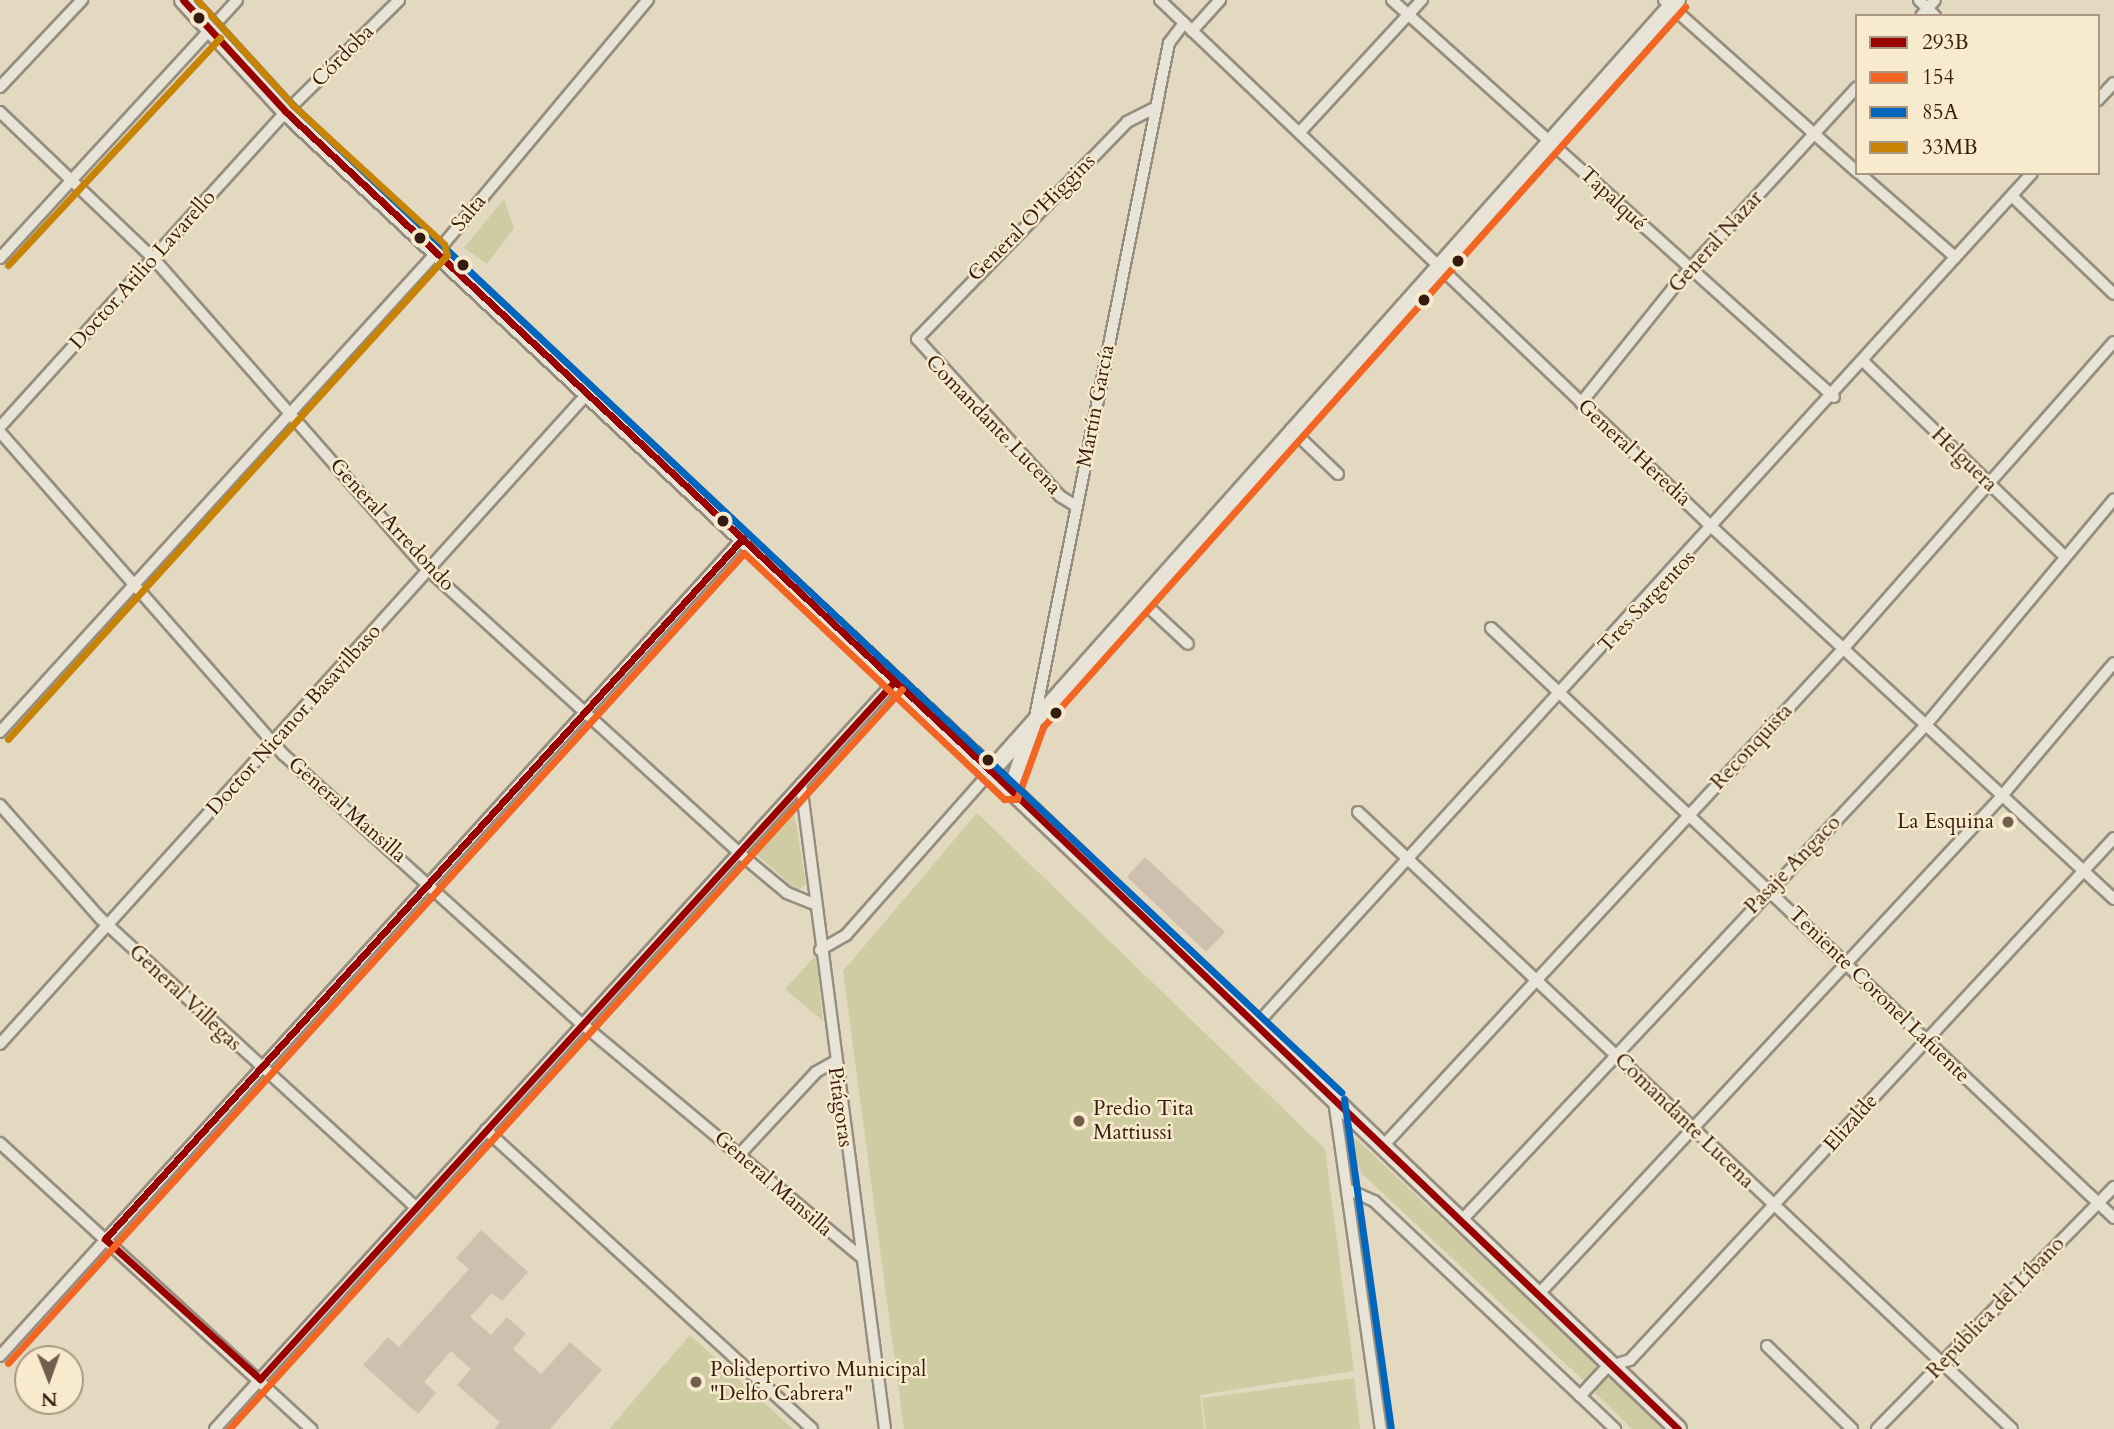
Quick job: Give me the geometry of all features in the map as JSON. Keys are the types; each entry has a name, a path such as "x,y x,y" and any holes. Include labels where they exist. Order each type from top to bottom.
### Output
{"main road":[{"path":"183,0 286,112 743,538 987,775 1011,791 1678,1429"},
{"path":"987,775 1671,2"},
{"name":"Martín García","path":"1011,791 1034,722"}],"street":[{"path":"0,87 82,0"},
{"path":"0,258 212,31 237,0"},
{"name":"Córdoba","path":"286,112 399,0"},
{"name":"Salta","path":"0,732 437,251 648,0"},
{"name":"General Heredia","path":"1160,0 1714,529 2114,899"},
{"path":"1188,27 1220,0"},
{"name":"Tapalqué","path":"1392,0 1834,397"},
{"path":"1300,132 1422,0"},
{"path":"1671,2 1855,169"},
{"name":"Martín García","path":"1034,722 1169,43 1188,27"},
{"path":"2100,98 2114,83"},
{"name":"General Nazar","path":"1581,403 1690,270 1855,88"},
{"name":"General O'Higgins","path":"917,339 1127,122 1156,107"},
{"name":"General Arredondo","path":"0,112 154,259 430,572 739,853 787,893 814,904"},
{"name":"Doctor Atilio Lavarello","path":"0,429 286,112"},
{"path":"1861,175 1955,257"},
{"name":"Tres Sargentos","path":"1256,1025 1714,529 2030,175"},
{"path":"2012,196 2114,294"},
{"name":"Comandante Lucena","path":"917,339 1050,486 1076,506"},
{"name":"Reconquista","path":"1383,1146 1843,649 2114,342"},
{"name":"Helguera","path":"1864,362 2065,557"},
{"name":"Doctor Nicanor Basavilbaso","path":"0,1044 430,572 587,394"},
{"name":"General Mansilla","path":"0,429 272,743 580,1022 861,1257"},
{"path":"1292,429 1338,474"},
{"name":"Pasaje Angaco","path":"1461,1221 1769,889 1925,726 2114,499"},
{"path":"0,1356 743,538"},
{"path":"1141,600 1188,644"},
{"name":"Teniente Coronel Lafuente","path":"1491,628 2114,1218"},
{"path":"1537,1296 1695,1131 2001,797 2114,663"},
{"path":"215,1429 414,1206 486,1130 580,1022 739,853 894,682"},
{"path":"820,950 846,935 987,775"},
{"name":"Pitágoras","path":"801,784 834,1062 885,1429"},
{"name":"General Villegas","path":"0,805 108,926 414,1206"},
{"name":"Comandante Lucena","path":"1357,812 1410,859 1773,1207 1943,1362 2012,1429"},
{"name":"Elizalde","path":"1580,1396 1614,1367 1630,1360 2114,838"},
{"path":"739,1155 816,1072 834,1062"},
{"path":"1334,1100 1381,1429"},
{"path":"486,1130 813,1429"},
{"path":"0,1143 260,1379 311,1429"},
{"name":"República del Líbano","path":"1877,1429 2114,1187"},
{"path":"1347,1189 1374,1201 1580,1396 1609,1427"},
{"path":"1767,1346 1852,1429"}],"shaded area":[{"path":"504,199 514,228 487,264 464,248"},
{"path":"793,805 806,884 797,891 752,850"},
{"name":"Predio Tita Mattiussi","path":"977,813 1325,1149 1354,1371 1200,1395 1204,1429 904,1429 843,971"},
{"path":"816,955 823,1021 785,989"},
{"path":"1355,1138 1598,1365 1585,1382 1361,1173 1350,1146"},
{"name":"Polideportivo Municipal \"Delfo Cabrera\"","path":"690,1335 793,1429 609,1429"},
{"path":"1605,1377 1610,1378 1664,1429 1632,1429 1592,1390"},
{"path":"1354,1378 1360,1429 1206,1429 1202,1398"}],"building":[{"path":"1145,857 1225,932 1206,952 1127,877"},
{"path":"481,1230 528,1272 502,1301 492,1293 470,1317 491,1335 507,1317 526,1334 513,1349 541,1374 570,1342 602,1370 550,1429 494,1429 500,1422 457,1385 471,1369 451,1351 424,1382 436,1393 418,1414 363,1365 388,1337 399,1347 469,1269 456,1258"}],"transit line":[{"name":"293B","path":"183,0 286,112 991,771 1678,1429"},
{"name":"85A","path":"197,0 293,105 1341,1092"},
{"name":"33MB","path":"8,739 447,255 444,244 293,105 197,0"},
{"name":"154","path":"8,1363 744,553 1004,799 1017,799 1043,727 1685,7"},
{"name":"33MB","path":"8,265 220,38"},
{"name":"293B","path":"105,1239 743,538"},
{"name":"293B","path":"260,1379 894,682"},
{"name":"154","path":"229,1429 902,689"},
{"name":"85A","path":"1344,1099 1391,1428"},
{"name":"293B","path":"105,1239 260,1379"}],"place":[{"name":"La Esquina","path":"2008,822"},
{"name":"Predio Tita Mattiussi","path":"1079,1121"},
{"name":"Polideportivo Municipal \"Delfo Cabrera\"","path":"696,1382"}]}
